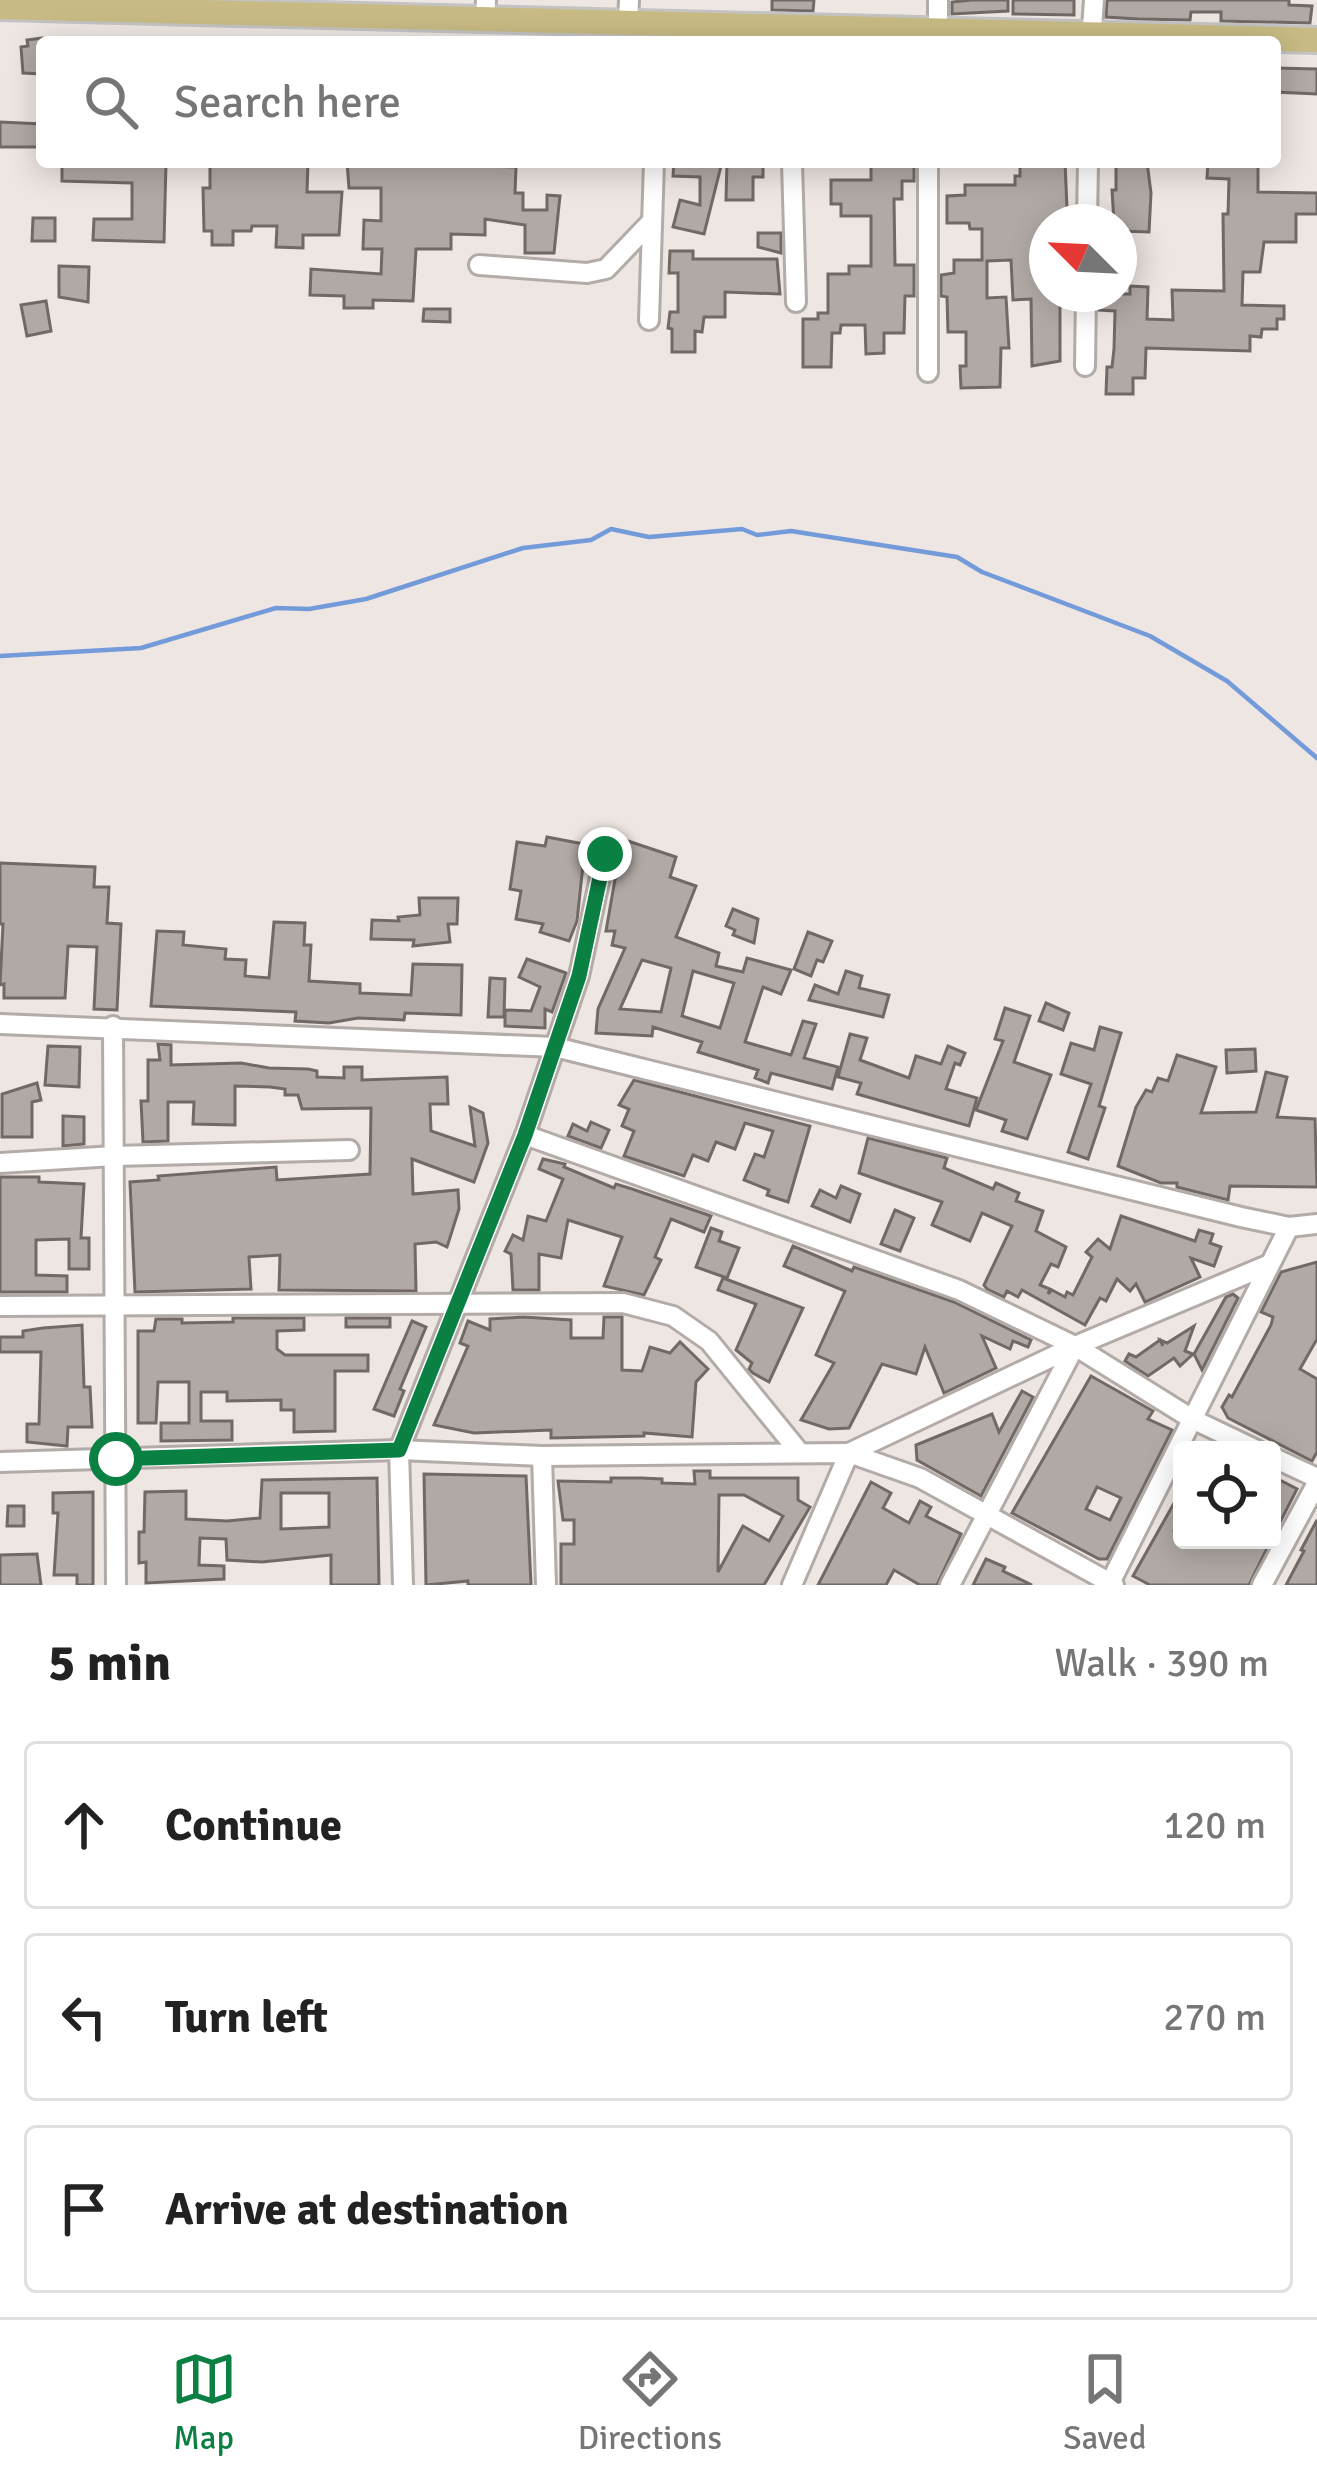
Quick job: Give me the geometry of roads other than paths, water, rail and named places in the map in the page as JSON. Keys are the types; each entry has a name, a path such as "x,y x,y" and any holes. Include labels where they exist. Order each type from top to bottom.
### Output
{"main road":[{"path":"11,5 486,9 568,32 622,22 659,33 938,31 1047,36"},
{"path":"1281,40 1317,40"}],"street":[{"path":"938,0 938,31"},
{"path":"1091,36 1094,0"},
{"path":"649,320 654,168"},
{"path":"792,168 796,302"},
{"path":"928,168 928,372"},
{"path":"1088,168 1088,204"},
{"path":"479,265 586,273 606,268 652,221"},
{"path":"1085,366 1086,312"},
{"path":"403,1585 399,1450 525,1135 579,976 605,854"},
{"path":"0,1024 555,1048 1288,1227 1317,1224"},
{"path":"113,1026 116,1585"},
{"path":"525,1135 959,1289 1075,1346 1192,1419 1238,1441"},
{"path":"0,1163 349,1150"},
{"path":"0,1462 399,1450 542,1456 849,1453 920,1478 1111,1584 1288,1227"},
{"path":"791,1585 849,1453 1075,1346 1270,1264"},
{"path":"0,1306 623,1303 673,1316 709,1341 800,1453"},
{"path":"950,1585 1075,1346"},
{"path":"542,1456 546,1585"},
{"path":"1262,1585 1317,1481 1281,1462"}],"waterway":[{"path":"0,656 141,648 276,608 309,609 366,599 523,548 591,540 611,529 649,537 742,529 757,535 791,531 957,557 982,572 1150,636 1227,681 1317,758"}]}
